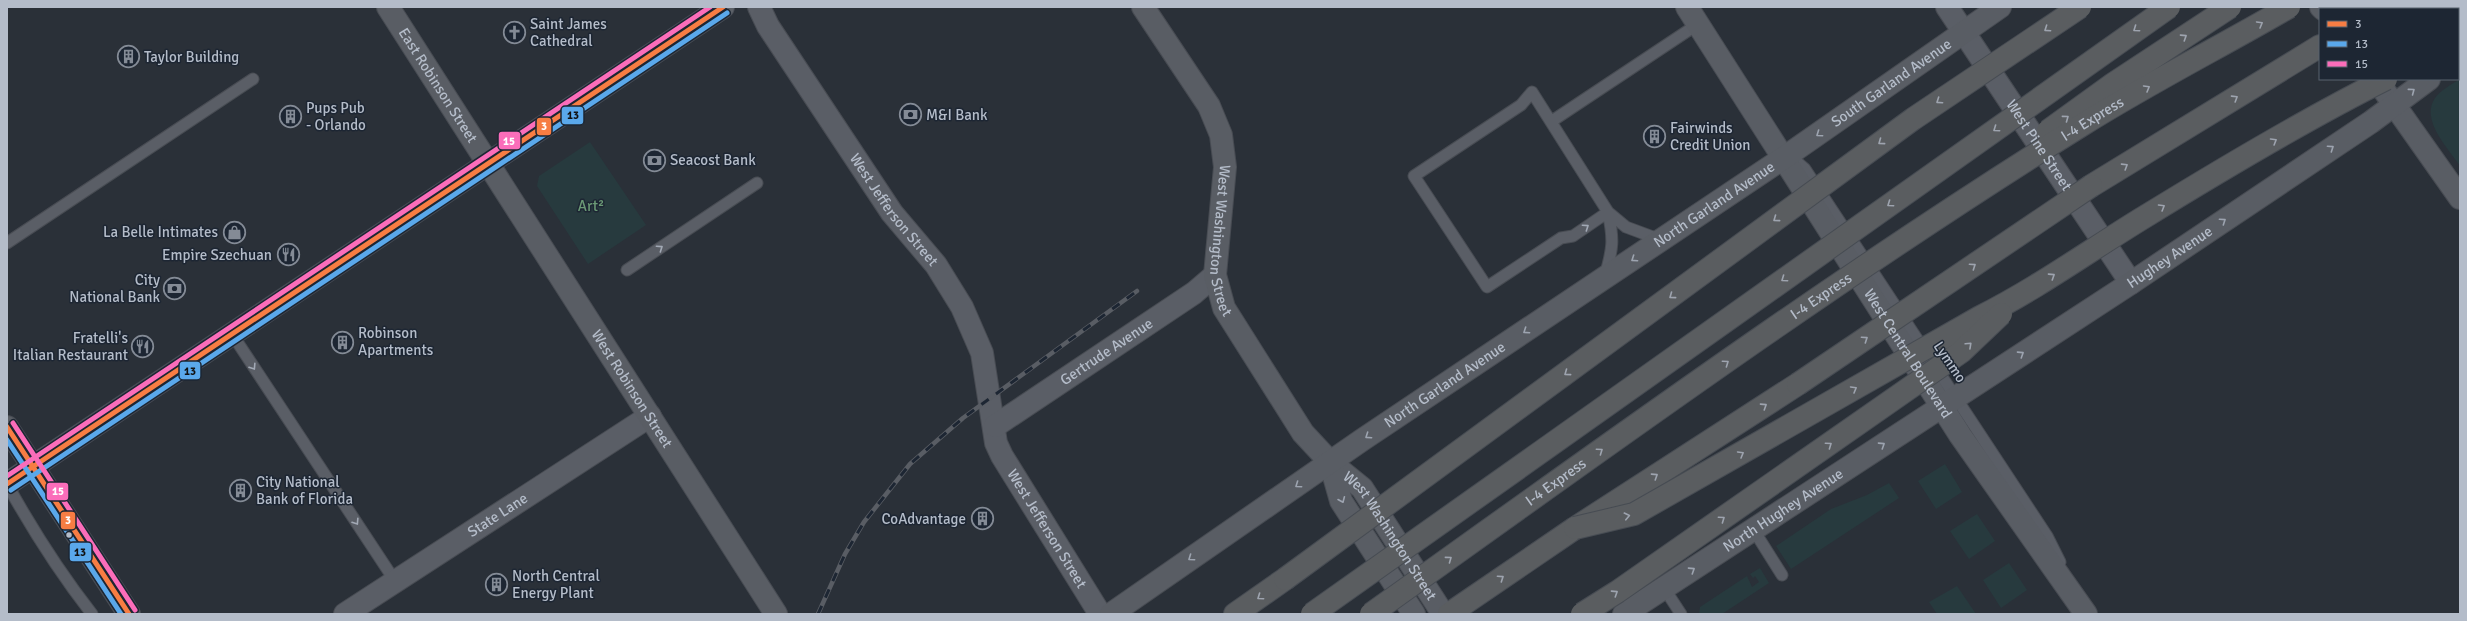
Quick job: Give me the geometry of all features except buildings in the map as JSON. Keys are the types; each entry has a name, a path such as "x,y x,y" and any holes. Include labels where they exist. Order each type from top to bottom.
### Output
{"highway":[{"path":"1235,614 1285,579 1913,119 2080,7"},
{"path":"1312,614 2169,7"},
{"path":"1900,242 2004,163 2107,88 2230,7"},
{"name":"I-4 Express","path":"1371,614 1600,451 1900,242 2085,124 2289,7"},
{"path":"1449,614 1575,528 1798,384 2091,186 2319,47"},
{"path":"1575,528 1634,514 1980,317 2020,297 2146,217 2342,101 2384,80"},
{"path":"1582,614 1630,583 1962,352 2020,297"}],"main road":[{"path":"7,484 723,7"}],"street":[{"name":"East Robinson Street","path":"388,7 489,163"},
{"name":"West Jefferson Street","path":"759,7 768,26 892,213 936,265 962,307 982,353 996,434 1006,464 1100,614"},
{"name":"West Washington Street","path":"1143,7 1209,106 1221,135 1225,167 1215,274 1221,299 1230,318 1303,433 1330,462 1362,488 1443,614"},
{"name":"West Pine Street","path":"1947,7 2132,283"},
{"name":"South Garland Avenue","path":"1786,157 2000,7"},
{"name":"West Central Boulevard","path":"1693,16 1770,139 1786,157 1949,401 2086,614"},
{"path":"2377,80 2460,198"},
{"name":"Hughey Avenue","path":"1949,401 2132,283 2395,104 2428,80"},
{"name":"North Garland Avenue","path":"1111,614 1330,462 1786,157"},
{"name":"West Robinson Street","path":"489,163 776,614"},
{"name":"Gertrude Avenue","path":"996,434 1194,293 1215,274"},
{"name":"North Hughey Avenue","path":"1624,614 1949,401"},
{"name":"State Lane","path":"345,614 650,416"},
{"path":"7,427 129,614"},
{"name":"West Washington Street","path":"1330,462 1341,501 1414,614"}],"lane":[{"path":"1552,121 1693,16"},
{"path":"7,243 253,79"},
{"path":"1608,212 1573,236 1561,238 1487,287 1414,176 1521,105 1532,92 1552,121 1608,212 1626,228 1662,240"},
{"path":"627,270 757,183"},
{"path":"1605,278 1614,237 1608,212"},
{"path":"232,334 395,581"},
{"name":"Lymmo","path":"1949,401 2047,536 2078,596 2090,614"},
{"path":"7,484 32,528 70,586 92,614"},
{"path":"1753,530 1782,575"},
{"path":"1664,588 1681,614"}],"green space":[{"path":"2459,80 2460,166 2437,134 2431,115 2431,106 2437,95"},
{"name":"Art²","path":"590,142 646,225 588,264 537,186 539,176"},
{"path":"1945,464 1962,492 1936,509 1918,481"},
{"path":"1889,483 1899,498 1791,569 1776,546 1831,509 1867,495"},
{"path":"1977,514 1995,541 1969,559 1950,531"},
{"path":"2009,563 2027,590 2001,608 1983,580"},
{"path":"1760,568 1769,583 1722,614 1699,614 1700,607 1747,576 1752,587 1759,582 1755,576 1753,578 1750,574"},
{"path":"1957,586 1976,614 1937,614 1929,602"}],"railway":[{"path":"818,614 845,554 864,522 910,464 963,418 1137,291"}],"transit line":[{"name":"15","path":"7,476 710,7"},
{"name":"3","path":"7,484 723,7"},
{"name":"13","path":"11,490 727,13"},
{"name":"15","path":"13,423 135,610"},
{"name":"3","path":"7,427 129,614"},
{"name":"13","path":"7,440 121,614"}],"place":[{"name":"Saint James Cathedral","path":"514,33"},
{"name":"Taylor Building","path":"128,57"},
{"name":"M&I Bank","path":"911,115"},
{"name":"Pups Pub - Orlando","path":"291,117"},
{"name":"Fairwinds Credit Union","path":"1654,137"},
{"name":"Seacost Bank","path":"655,160"},
{"name":"La Belle Intimates","path":"234,232"},
{"name":"Empire Szechuan","path":"288,255"},
{"name":"City National Bank","path":"175,289"},
{"name":"Robinson Apartments","path":"342,342"},
{"name":"Fratelli's Italian Restaurant","path":"143,347"},
{"name":"City National Bank of Florida","path":"241,491"},
{"name":"CoAdvantage","path":"982,519"},
{"name":"North Central Energy Plant","path":"497,585"}]}
